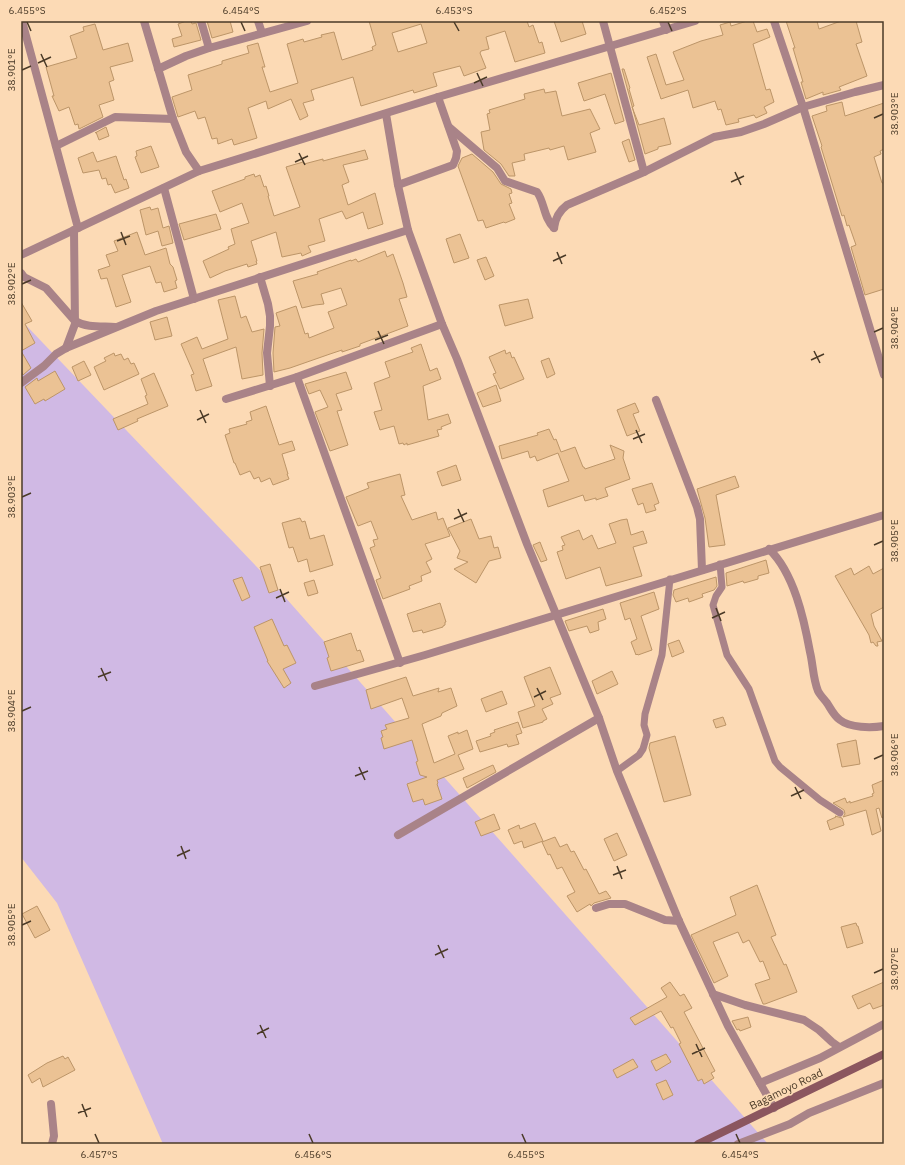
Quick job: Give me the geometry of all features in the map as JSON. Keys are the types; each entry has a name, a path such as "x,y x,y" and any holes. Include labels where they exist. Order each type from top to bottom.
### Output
{"main road":[{"name":"Bagamoyo Road","path":"698,1144 884,1054"}],"street":[{"path":"22,21 56,146 76,229 75,321 74,329 66,348"},
{"path":"144,21 173,119 186,152 199,171"},
{"path":"201,21 209,48"},
{"path":"258,21 262,33"},
{"path":"158,69 186,56 209,48 307,21"},
{"path":"603,21 644,172"},
{"path":"663,21 666,30"},
{"path":"21,255 199,171 438,97 695,21"},
{"path":"774,21 803,107 884,375"},
{"path":"448,127 497,168 505,181 536,192 539,196 546,219 554,228 556,218 567,205 644,172 714,138 741,132 764,124 803,107 854,92 884,86"},
{"path":"398,185 453,165 457,151 438,97"},
{"path":"386,114 398,185 408,230 442,324 457,359 527,544 599,718 616,771 679,921 728,1026 774,1108"},
{"path":"56,146 115,117 173,119"},
{"path":"164,188 194,299"},
{"path":"21,383 44,366 56,354 84,339 119,327 156,311 408,230"},
{"path":"21,273 24,277 46,288 75,321 88,326 119,327"},
{"path":"260,277 270,316 267,353 270,386"},
{"path":"226,399 297,377 442,324"},
{"path":"297,377 400,663"},
{"path":"656,400 697,507 700,519 702,570"},
{"path":"315,686 400,663 884,514"},
{"path":"769,549 779,559 792,586 806,632 817,687 832,713 841,721 852,725 884,726"},
{"path":"398,835 599,718"},
{"path":"596,908 609,904 625,904 665,920 679,921"},
{"path":"713,994 745,1005 804,1020 819,1030 839,1047"},
{"path":"760,1083 820,1058 884,1024"},
{"path":"738,1144 790,1124 809,1113 884,1083"},
{"path":"51,1104 54,1136 52,1144"}],"lane":[{"path":"720,564 722,587 716,596 713,605 727,655 749,689 775,760 780,767 820,800 840,813"},
{"path":"616,771 639,755 644,749 647,735 644,725 645,714 662,655 670,579"}],"shaded area":[{"path":"21,320 277,588 768,1144 163,1144 57,903 21,857"}],"building":[{"path":"191,21 192,24 196,23 201,40 174,47 172,39 182,36 178,24"},
{"path":"207,21 230,21 233,32 212,38"},
{"path":"369,21 527,21 529,27 533,25 539,43 542,42 545,53 515,62 505,31 486,37 489,49 481,51 480,53 486,68 464,76 460,66 433,73 437,86 414,93 413,90 361,106 353,77 311,90 314,100 303,103 308,116 300,120 291,99 268,109 266,101 248,108 257,138 234,145 232,139 218,144 217,138 212,139 205,117 198,119 195,111 178,117 172,97 192,90 188,75 222,64 222,61 249,53 247,46 258,43 265,67 262,67 270,92 298,83 287,44 303,39 304,42 322,37 321,35 334,32 342,60 373,50 372,47 376,45","holes":["421,24 427,43 398,52 392,33"]},
{"path":"554,21 582,21 586,34 561,42"},
{"path":"747,21 753,21 757,32 767,29 770,37 753,44 766,90 770,89 774,102 764,107 767,113 756,118 754,115 738,119 739,122 726,125 721,109 718,110 715,101 693,108 688,90 661,99 647,57 656,54 666,85 684,80 673,52 701,41 723,35 720,25 730,22 731,26"},
{"path":"786,21 817,21 819,29 841,21 856,21 862,42 856,44 867,76 839,87 841,90 823,95 823,92 806,99 801,82 803,82 793,48 795,48"},
{"path":"95,24 103,50 128,43 133,61 110,67 114,80 109,82 114,100 99,105 103,117 79,129 78,124 75,125 69,107 59,111 52,96 54,96 46,67 77,58 70,36 84,31 83,27"},
{"path":"622,69 624,69 630,88 634,106 632,107"},
{"path":"611,73 624,121 615,124 605,94 584,101 578,83"},
{"path":"544,89 545,93 556,91 562,116 590,109 600,129 590,133 596,152 568,160 564,146 524,154 525,160 512,163 515,176 509,176 501,164 484,150 481,132 490,130 487,114 490,113 489,110 525,99 524,94"},
{"path":"842,102 845,116 884,103 884,149 880,151 881,154 874,157 882,183 884,183 884,289 865,295 851,247 856,245 849,225 847,226 844,215 842,216 812,116 827,111 826,106"},
{"path":"633,109 639,125 664,118 671,144 658,147 658,149 645,154"},
{"path":"106,127 109,136 99,140 96,132"},
{"path":"629,139 635,160 629,162 622,142"},
{"path":"151,146 159,167 141,173 135,157 137,156 136,151"},
{"path":"365,150 368,159 343,165 349,182 342,185 348,205 375,193 383,224 368,229 363,212 346,219 342,211 319,219 325,241 308,246 311,252 302,256 301,253 282,257 276,232 251,241 257,264 248,267 247,264 225,271 210,278 203,261 229,249 228,247 235,244 231,229 249,223 242,203 220,212 212,191 245,179 245,177 254,174 255,177 260,175 264,187 266,186 274,216 300,207 286,167 303,162 304,164 323,159 323,161"},
{"path":"93,152 97,162 116,156 124,180 126,179 129,188 115,193 111,184 108,185 106,178 102,179 99,170 83,173 78,158"},
{"path":"472,154 493,172 501,184 511,189 512,193 509,194 512,203 509,204 515,219 486,228 483,220 478,221 458,166 462,158"},
{"path":"150,207 151,210 158,208 163,228 169,226 173,243 162,246 158,231 146,235 140,210"},
{"path":"216,214 221,229 184,240 179,224"},
{"path":"137,232 145,255 166,248 170,264 173,267 177,280 175,281 177,288 164,292 161,282 156,283 150,266 122,275 131,302 116,307 107,278 101,279 98,270 110,266 106,255 118,251 114,241"},
{"path":"460,234 469,258 454,263 446,239"},
{"path":"385,251 387,257 393,254 403,283 407,297 399,299 408,326 360,344 360,346 342,352 342,350 274,372 273,353 275,327 280,326 276,313 296,306 305,334 308,333 309,338 334,328 328,312 347,305 341,288 321,294 324,304 302,308 293,281 318,274 317,272 351,260 356,259 358,262"},
{"path":"486,257 494,276 485,280 477,260"},
{"path":"235,296 241,318 246,316 252,332 264,329 262,353 263,375 242,379 236,347 203,359 212,386 196,391 191,375 194,374 181,344 197,337 202,349 228,339 218,300"},
{"path":"528,299 533,318 505,326 499,305"},
{"path":"21,302 32,321 25,324 35,343 21,351"},
{"path":"167,317 172,336 155,340 150,322"},
{"path":"421,344 430,371 437,368 441,379 423,386 428,420 448,414 451,423 441,427 442,429 437,430 439,436 404,445 403,443 399,444 394,426 380,430 374,412 382,410 374,383 390,377 385,362 413,352 411,348"},
{"path":"505,350 506,354 510,352 512,358 514,357 524,379 500,389 493,374 496,373 489,357"},
{"path":"21,351 31,368 23,375 21,371"},
{"path":"114,353 115,356 121,354 124,360 128,358 131,364 134,363 139,374 104,390 94,367 106,361 104,358"},
{"path":"549,358 555,374 547,378 541,361"},
{"path":"84,361 91,375 78,381 72,367"},
{"path":"55,371 65,389 45,401 44,399 35,404 25,387 37,378 38,381"},
{"path":"346,372 352,389 336,394 342,410 337,411 348,445 330,451 315,412 328,407 320,390 309,394 305,384"},
{"path":"154,373 168,406 137,419 138,421 118,430 113,419 148,404 145,396 147,395 141,379"},
{"path":"496,385 501,401 483,407 477,393"},
{"path":"635,403 639,412 633,414 640,431 627,436 617,410"},
{"path":"266,406 279,445 292,441 295,450 282,454 289,479 273,485 270,478 261,482 259,477 254,479 250,471 240,475 234,463 225,435 230,433 229,429 247,424 246,422 252,420 250,412"},
{"path":"549,429 554,440 556,439 561,452 575,447 585,469 615,459 610,445 624,451 623,458 630,479 605,488 608,496 596,500 596,498 585,501 583,495 548,507 543,490 569,481 558,453 537,461 535,456 530,458 528,451 502,459 499,446 538,435 537,433"},
{"path":"456,465 461,480 442,486 437,472"},
{"path":"400,474 405,495 401,496 412,520 436,512 438,520 443,518 450,536 425,544 432,559 426,562 431,572 421,576 422,581 409,586 410,589 383,599 376,580 381,578 370,548 375,546 373,540 378,539 371,521 358,526 346,497 369,488 367,483"},
{"path":"735,476 739,487 716,495 725,545 709,547 705,518 697,489"},
{"path":"652,483 659,503 654,505 656,510 646,513 643,503 638,505 632,489"},
{"path":"300,518 302,522 305,521 310,539 324,535 333,565 310,572 307,559 298,562 293,547 289,548 282,523"},
{"path":"471,519 479,539 491,536 494,548 498,547 501,558 489,561 476,583 454,569 468,562 457,558 460,551 448,528"},
{"path":"627,519 631,535 643,531 647,543 633,547 642,576 606,586 600,567 566,579 557,552 563,550 562,546 565,545 561,537 579,530 583,540 592,535 598,549 616,543 609,524"},
{"path":"540,542 547,560 541,562 533,545"},
{"path":"766,560 769,573 758,576 758,579 744,583 743,581 727,586 726,573"},
{"path":"270,564 278,590 269,593 260,567"},
{"path":"869,566 873,574 884,568 884,607 871,614 874,626 882,641 877,642 878,646 876,646 873,642 871,643 869,635 835,576 851,568 854,575"},
{"path":"242,577 250,597 242,601 233,580"},
{"path":"716,577 717,586 714,590 702,594 703,597 689,602 688,598 676,602 673,595 674,590"},
{"path":"314,580 318,593 308,596 304,583"},
{"path":"654,592 659,609 641,616 652,650 636,655 631,642 637,639 630,618 625,620 620,603"},
{"path":"440,603 446,622 445,625 423,633 422,630 413,632 407,614"},
{"path":"603,609 606,619 598,622 599,630 590,633 587,626 569,631 565,621"},
{"path":"272,619 284,646 287,645 296,663 283,669 291,683 284,688 267,661 254,627"},
{"path":"351,633 357,651 360,650 364,661 331,671 327,658 329,657 324,642"},
{"path":"679,640 684,652 672,657 668,644"},
{"path":"550,667 561,694 550,698 553,704 542,709 547,719 543,722 523,728 518,712 535,706 524,677"},
{"path":"612,671 618,684 597,694 592,681"},
{"path":"406,677 413,696 439,688 438,692 451,688 457,706 442,713 441,716 422,724 434,763 455,754 448,736 458,732 458,734 467,730 473,749 458,755 464,769 437,780 442,799 425,805 423,799 413,802 407,784 427,777 420,775 412,740 384,749 381,738 383,737 381,731 387,729 385,725 409,718 402,698 371,709 366,690"},
{"path":"502,691 507,704 486,712 481,699"},
{"path":"723,717 726,725 716,728 713,720"},
{"path":"518,722 522,733 516,735 519,744 508,747 507,744 480,752 476,741 491,736 490,734 495,732 494,730"},
{"path":"675,736 691,795 664,802 649,748 650,743"},
{"path":"856,740 860,764 842,767 837,744"},
{"path":"493,765 496,772 467,788 463,778"},
{"path":"884,780 884,817 882,818 879,808 876,809 881,831 872,835 866,810 843,817 845,814 844,810 833,803 845,798 847,803 850,801 850,803 873,796 872,794 874,793 872,785"},
{"path":"494,814 500,829 481,836 475,822"},
{"path":"835,816 842,818 844,825 830,830 827,821 836,817"},
{"path":"535,823 543,841 524,848 522,841 514,844 508,830 519,825 520,829"},
{"path":"617,833 627,855 614,861 604,839"},
{"path":"555,837 560,847 567,844 571,852 574,851 584,870 586,869 599,894 606,891 611,898 594,903 591,906 590,904 577,912 567,896 575,892 562,867 557,869 542,842"},
{"path":"757,885 776,935 771,937 784,965 786,964 797,992 765,1004 763,1004 755,984 770,979 763,961 760,962 749,940 743,943 738,932 713,942 728,976 714,983 691,935 736,915 730,897"},
{"path":"37,906 50,930 35,938 22,914"},
{"path":"856,923 863,943 847,948 841,927"},
{"path":"670,982 680,996 684,994 692,1008 684,1012 715,1071 711,1073 714,1078 704,1084 702,1079 698,1081 679,1044 681,1043 673,1027 671,1028 661,1011 635,1025 630,1018 667,997 661,988"},
{"path":"884,982 884,1005 873,1009 870,1003 858,1009 852,996"},
{"path":"748,1017 751,1027 740,1031 739,1029 737,1030 732,1021"},
{"path":"666,1054 671,1062 656,1071 651,1061"},
{"path":"63,1056 65,1059 68,1057 75,1070 43,1087 40,1078 32,1083 28,1075 47,1063"},
{"path":"633,1059 638,1067 617,1078 613,1070"},
{"path":"666,1080 673,1095 663,1100 656,1084"}]}
